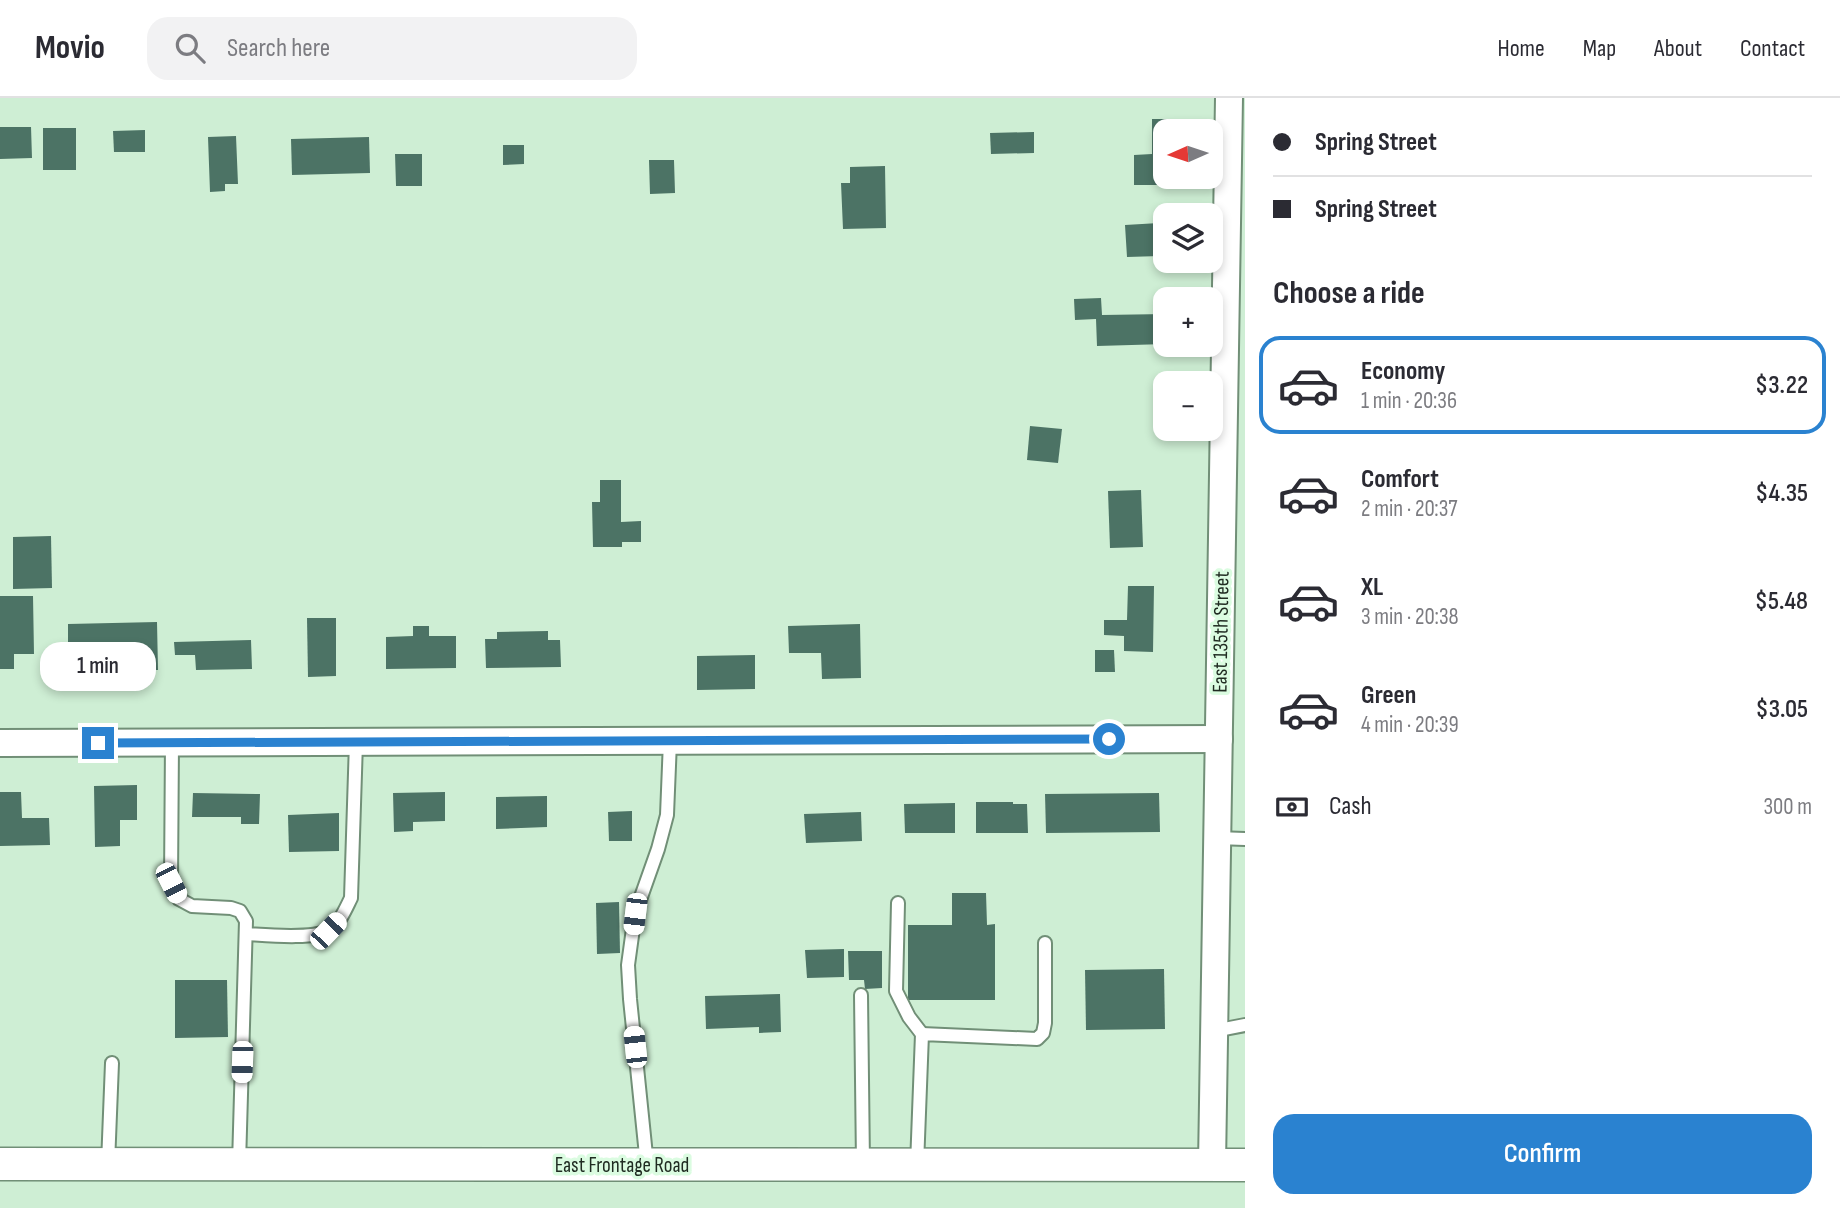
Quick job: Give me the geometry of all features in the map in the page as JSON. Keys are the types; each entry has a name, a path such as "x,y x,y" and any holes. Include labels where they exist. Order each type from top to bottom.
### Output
{"street":[{"name":"East 135th Street","path":"1212,1165 1219,738 1235,392 1229,98"},
{"path":"0,743 1219,738"},
{"name":"East Frontage Road","path":"0,1164 1245,1166"}],"lane":[{"path":"647,1165 628,965 635,914 667,815 670,741"},
{"path":"172,742 171,883 179,899 192,906 231,908 240,911 246,920 239,1164"},
{"path":"246,934 315,936 328,931 342,916 351,898 356,742"},
{"path":"1217,838 1245,839"},
{"path":"898,903 896,992 909,1017 922,1034 917,1165"},
{"path":"922,1034 1037,1039 1043,1032 1045,1023 1045,943"},
{"path":"861,995 863,1165"},
{"path":"1214,1031 1245,1025"},
{"path":"108,1164 112,1063"}],"building":[{"path":"1153,119 1153,185 1134,185 1134,155 1152,154"},
{"path":"0,127 31,127 32,158 0,159"},
{"path":"43,128 76,128 76,170 43,170"},
{"path":"145,130 145,152 114,152 113,131"},
{"path":"1034,132 1034,153 991,154 990,133"},
{"path":"236,136 238,184 225,184 225,191 210,192 208,137"},
{"path":"369,137 370,173 292,175 291,139"},
{"path":"503,145 524,145 524,164 503,165"},
{"path":"395,154 422,154 422,186 396,186"},
{"path":"649,160 674,160 675,193 650,194"},
{"path":"885,166 886,228 843,229 841,183 850,183 850,167"},
{"path":"1153,223 1153,256 1127,257 1125,225"},
{"path":"1101,298 1102,315 1153,314 1153,344 1097,346 1096,319 1075,320 1074,299"},
{"path":"1030,426 1062,429 1058,463 1027,460"},
{"path":"600,480 621,480 621,522 641,521 641,542 622,542 622,547 593,547 592,502 600,502"},
{"path":"1141,490 1143,547 1110,548 1108,491"},
{"path":"51,536 52,588 13,589 13,537"},
{"path":"1128,586 1154,586 1153,652 1124,651 1124,636 1104,635 1104,620 1127,620"},
{"path":"0,596 33,596 34,654 14,654 14,669 0,669"},
{"path":"307,618 336,618 336,676 308,677"},
{"path":"157,622 158,670 132,670 131,653 68,654 68,624"},
{"path":"860,624 861,678 822,679 821,653 789,653 788,626"},
{"path":"413,626 429,626 429,636 456,636 456,668 386,669 386,637 413,636"},
{"path":"548,631 548,640 560,640 561,667 486,668 485,639 497,639 497,632"},
{"path":"251,640 252,669 196,670 195,655 175,655 174,642"},
{"path":"1095,650 1114,650 1115,672 1095,672"},
{"path":"755,655 755,689 697,690 697,656"},
{"path":"137,785 137,820 120,820 120,846 95,847 94,786"},
{"path":"0,792 21,792 22,818 49,818 50,845 0,846"},
{"path":"445,792 445,821 413,822 413,831 394,832 393,793"},
{"path":"193,793 260,794 259,824 241,824 241,817 192,817"},
{"path":"1159,793 1160,832 1046,833 1045,794"},
{"path":"547,796 547,827 496,829 496,797"},
{"path":"976,802 1027,804 1028,833 976,833"},
{"path":"955,803 955,833 905,833 904,804"},
{"path":"632,811 632,841 609,841 608,812"},
{"path":"861,812 862,841 806,843 804,814"},
{"path":"339,813 339,851 289,852 288,815"},
{"path":"952,893 986,893 987,925 995,924 995,1000 908,1000 908,925 952,925"},
{"path":"619,902 620,953 597,954 596,903"},
{"path":"844,949 844,977 807,978 805,950"},
{"path":"848,951 882,951 882,988 865,989 864,980 849,980"},
{"path":"1164,969 1165,1029 1086,1030 1085,970"},
{"path":"175,980 227,980 228,1037 175,1038"},
{"path":"780,994 781,1032 759,1033 759,1027 706,1029 705,996"}],"route":[{"path":"98,743 1109,739"}]}
